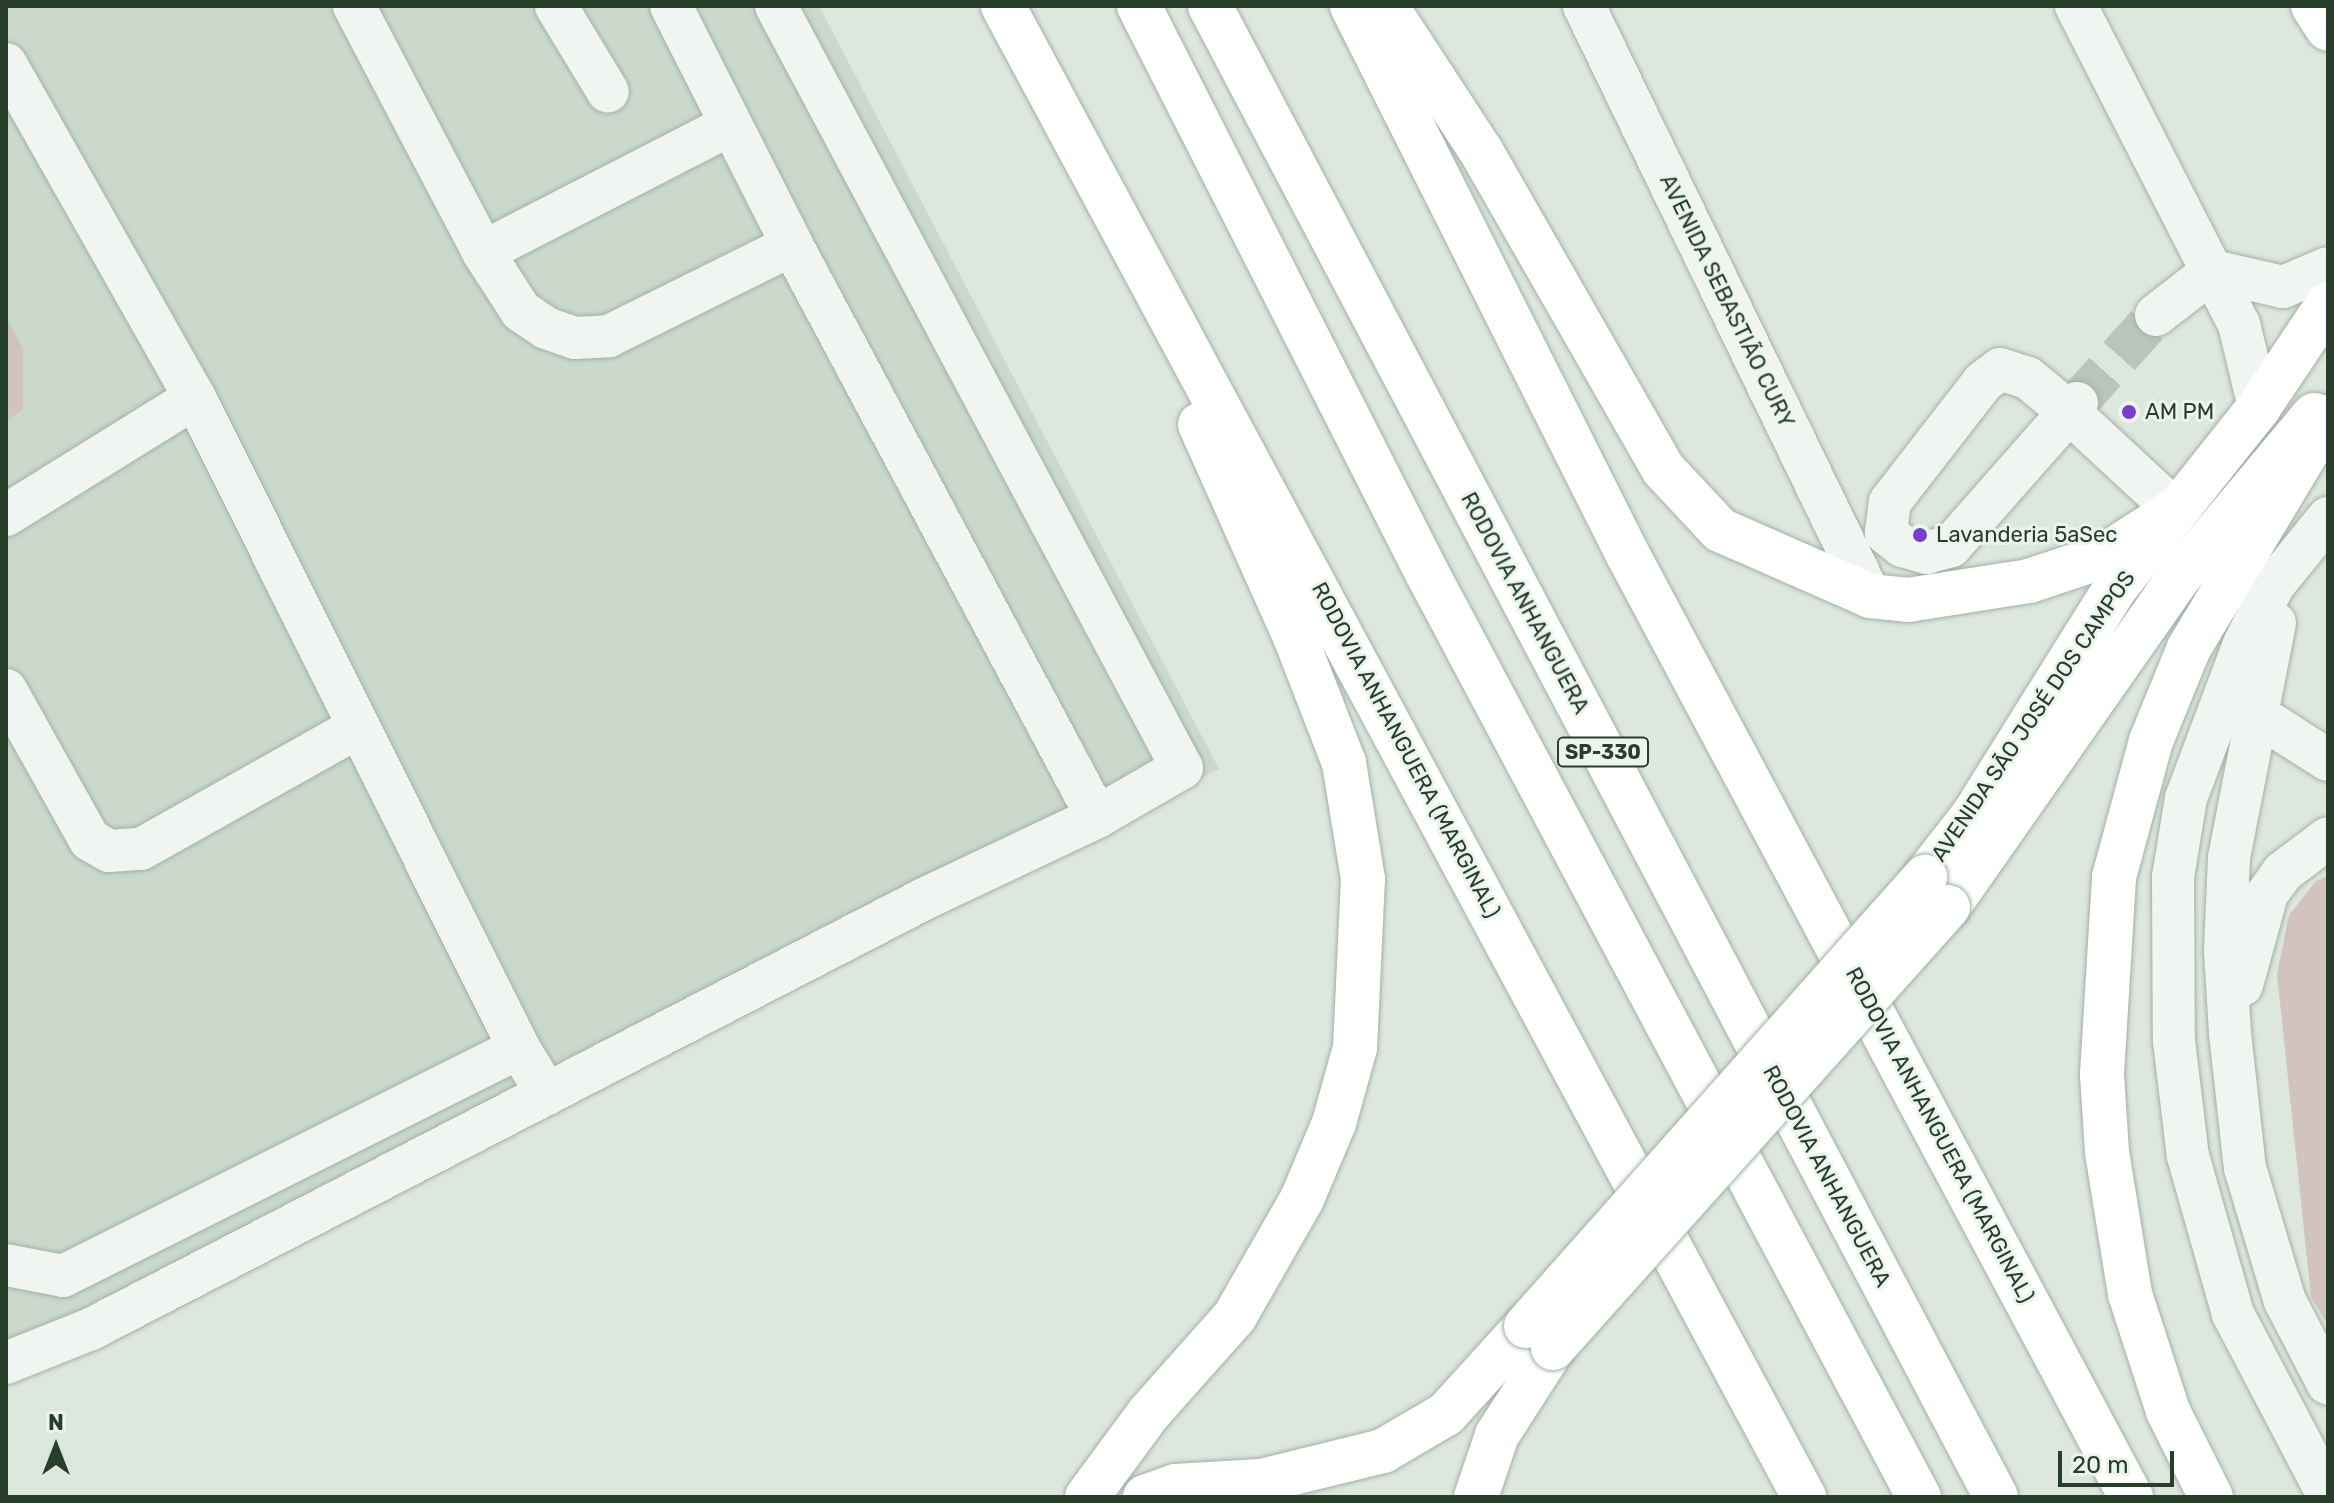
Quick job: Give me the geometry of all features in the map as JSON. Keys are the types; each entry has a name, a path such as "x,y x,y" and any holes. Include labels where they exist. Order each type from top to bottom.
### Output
{"main road":[{"name":"RODOVIA ANHANGUERA (MARGINAL)","path":"1003,6 1804,1497"},
{"name":"SP-330","path":"1139,6 1427,573 1799,1263 1919,1497"},
{"name":"RODOVIA ANHANGUERA","path":"1210,6 1996,1497"},
{"name":"RODOVIA ANHANGUERA (MARGINAL)","path":"1352,6 1628,555 2131,1497"},
{"path":"1386,6 1481,151 1663,469 1720,530 1870,596 1908,600 1957,597 2029,581 2104,556 2175,510"},
{"path":"2313,6 2328,29"},
{"path":"1059,112 1296,639 1344,763 1363,879 1355,1048 1334,1123 1302,1199 1235,1316 1149,1413 1087,1497"},
{"name":"AVENIDA SÃO JOSÉ DOS CAMPOS","path":"1937,892 1974,814 2078,642 2175,510 2259,407 2328,304"},
{"name":"AVENIDA SÃO JOSÉ DOS CAMPOS","path":"1539,1337 1937,892 2179,577 2328,398"},
{"path":"2211,1497 2168,1411 2130,1294 2107,1152 2102,1074 2114,877 2151,741 2189,648 2328,417"},
{"path":"1145,1497 1175,1486 1274,1489 1383,1451 1446,1414 1539,1337"},
{"path":"1476,1497 1497,1435 1539,1337"}],"street":[{"path":"354,6 483,252 521,311 546,328 575,338 609,336 792,245"},
{"path":"556,6 608,92"},
{"path":"671,6 792,245 1097,817"},
{"path":"6,1363 91,1329 926,898 1097,817 1182,768 776,6"},
{"name":"AVENIDA SEBASTIÃO CURY","path":"1584,6 1870,596"},
{"path":"2076,6 2239,324 2259,407"},
{"path":"6,64 195,398 519,1048 547,1094"},
{"path":"483,252 730,125"},
{"path":"2213,271 2283,287 2328,268"},
{"path":"2156,315 2213,271"},
{"path":"2073,407 1951,546 1927,553 1902,546 1886,533 1890,502 1983,382 2000,369 2028,378 2073,407 2175,510"},
{"path":"6,515 195,398"},
{"path":"2328,518 2290,564 2236,712 2186,798 2173,877 2174,1041 2188,1156 2233,1314 2328,1495"},
{"path":"6,690 90,840 109,851 141,849 358,727"},
{"path":"2236,712 2328,760"},
{"path":"2236,712 2225,951 2230,1033 2245,1168 2285,1301 2328,1384"},
{"path":"2230,1033 2267,894 2283,872 2328,838"},
{"path":"6,1265 63,1276 519,1048"},
{"path":"63,1276 91,1329"}],"shaded area":[{"path":"6,6 819,6 1219,769 6,1375"},
{"path":"6,317 23,348 23,409 6,422"},
{"path":"2328,876 2328,1325 2311,1297 2277,974 2289,915 2316,881"}],"tunnel":[{"path":"2077,403 2156,315"}],"place":[{"name":"AM PM","path":"2129,412"},
{"name":"Lavanderia 5aSec","path":"1920,535"}]}
